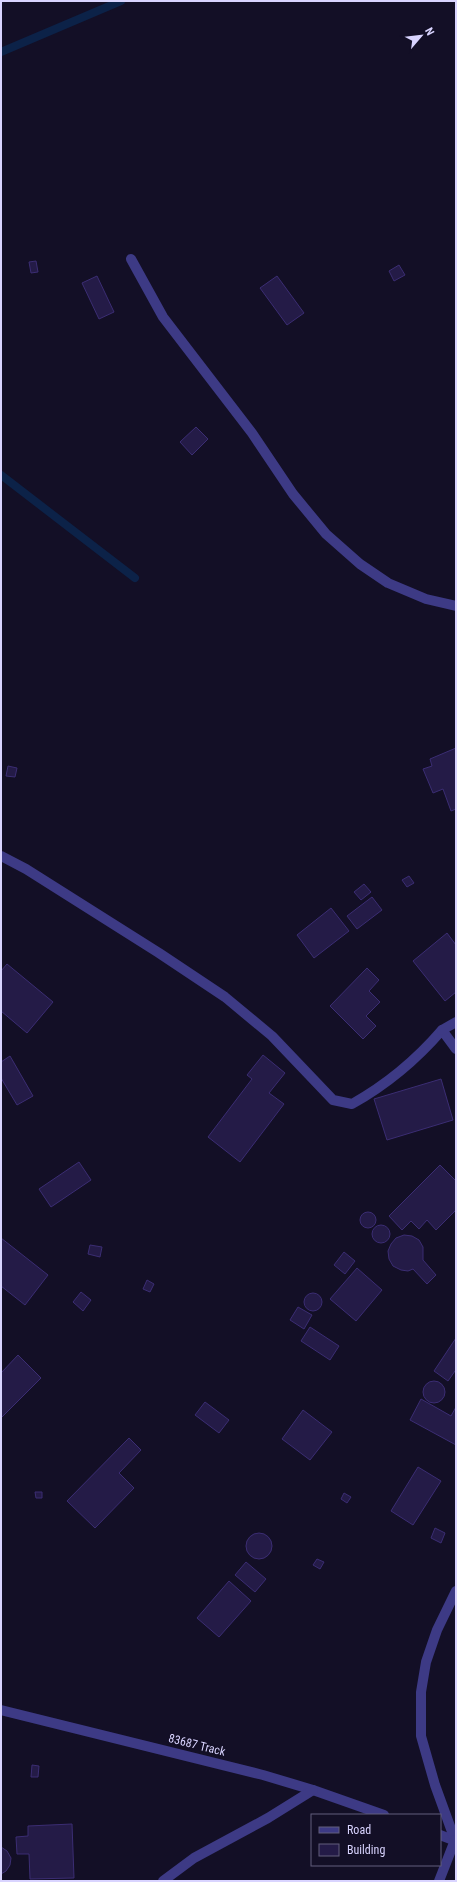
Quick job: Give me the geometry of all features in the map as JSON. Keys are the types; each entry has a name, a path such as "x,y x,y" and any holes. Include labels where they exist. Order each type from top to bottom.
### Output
{"street":[{"path":"131,259 163,317 252,433 293,494 326,534 360,564 388,583 426,599 456,606"},
{"path":"1,856 160,953 225,997 272,1036 333,1100 352,1104 379,1088 415,1058 442,1030 456,1022"},
{"path":"442,1030 456,1049"},
{"path":"439,1881 456,1841 435,1785 421,1736 421,1692 428,1655 437,1630 456,1591"},
{"name":"83687 Track","path":"1,1710 48,1720 262,1775 313,1790 381,1814"},
{"path":"163,1881 194,1858 268,1818 313,1790"},
{"path":"441,1835 456,1841"}],"building":[{"path":"36,261 38,272 31,273 29,262"},
{"path":"399,265 405,275 394,281 389,271"},
{"path":"97,276 114,312 99,319 82,283"},
{"path":"277,276 304,313 287,325 260,288"},
{"path":"196,427 208,439 192,455 180,442"},
{"path":"456,748 456,809 451,811 443,789 433,793 423,769 432,766 430,759"},
{"path":"8,766 17,768 15,777 6,776"},
{"path":"409,876 414,883 407,887 402,880"},
{"path":"364,884 371,892 361,900 354,892"},
{"path":"372,897 382,910 357,929 347,916"},
{"path":"331,908 349,931 314,958 297,935"},
{"path":"447,933 456,945 456,992 445,1001 413,961"},
{"path":"7,964 53,1002 27,1033 1,1011 1,971"},
{"path":"367,968 379,980 369,991 380,1002 366,1016 376,1026 363,1039 330,1006"},
{"path":"263,1055 285,1073 269,1093 284,1104 240,1162 208,1137 252,1079 247,1075"},
{"path":"10,1056 33,1096 17,1105 1,1078 1,1062"},
{"path":"441,1079 453,1120 387,1140 374,1099"},
{"path":"79,1162 91,1180 51,1207 39,1189"},
{"path":"440,1165 456,1181 456,1210 436,1230 427,1220 419,1229 411,1221 402,1230 389,1216"},
{"path":"368,1212 374,1214 376,1220 374,1226 368,1228 362,1226 360,1220 362,1214"},
{"path":"377,1225 385,1225 390,1230 388,1241 385,1243 377,1243 372,1238 372,1230"},
{"path":"404,1235 412,1236 419,1240 423,1247 423,1260 436,1275 427,1284 413,1269 408,1271 401,1270 393,1266 389,1259 388,1251 391,1244 396,1238"},
{"path":"1,1238 48,1275 25,1305 1,1286"},
{"path":"90,1245 102,1247 100,1257 88,1254"},
{"path":"344,1252 355,1261 345,1274 334,1265"},
{"path":"357,1268 382,1290 356,1321 330,1299"},
{"path":"147,1280 154,1284 150,1292 143,1289"},
{"path":"81,1292 91,1300 83,1311 73,1302"},
{"path":"309,1293 317,1293 322,1298 320,1309 317,1311 309,1311 304,1306 304,1298"},
{"path":"298,1307 312,1315 304,1329 290,1320"},
{"path":"310,1327 339,1346 330,1360 301,1341"},
{"path":"456,1338 456,1372 455,1371 448,1381 434,1371"},
{"path":"18,1355 41,1378 1,1418 1,1373"},
{"path":"430,1381 438,1381 445,1388 445,1396 438,1403 430,1403 423,1396 423,1388"},
{"path":"421,1399 451,1416 456,1407 456,1445 410,1420"},
{"path":"205,1402 229,1420 219,1433 195,1415"},
{"path":"303,1410 332,1432 310,1460 282,1439"},
{"path":"129,1438 141,1450 119,1473 134,1488 95,1528 67,1501"},
{"path":"418,1467 441,1481 413,1525 391,1511"},
{"path":"35,1492 42,1492 42,1498 36,1498"},
{"path":"344,1493 351,1497 347,1503 341,1499"},
{"path":"435,1528 445,1533 441,1543 431,1538"},
{"path":"259,1533 268,1537 272,1546 268,1555 259,1559 250,1555 246,1546 250,1537"},
{"path":"317,1559 324,1562 320,1569 313,1565"},
{"path":"246,1562 266,1579 255,1592 235,1575"},
{"path":"229,1581 251,1601 219,1637 197,1618"},
{"path":"32,1765 39,1766 38,1777 31,1777"},
{"path":"72,1824 74,1878 30,1879 29,1854 17,1854 16,1837 28,1836 28,1826"},
{"path":"1,1847 7,1851 11,1858 10,1865 6,1871 1,1874"}],"waterway":[{"path":"1,52 121,1"},
{"path":"1,475 135,578"}]}
